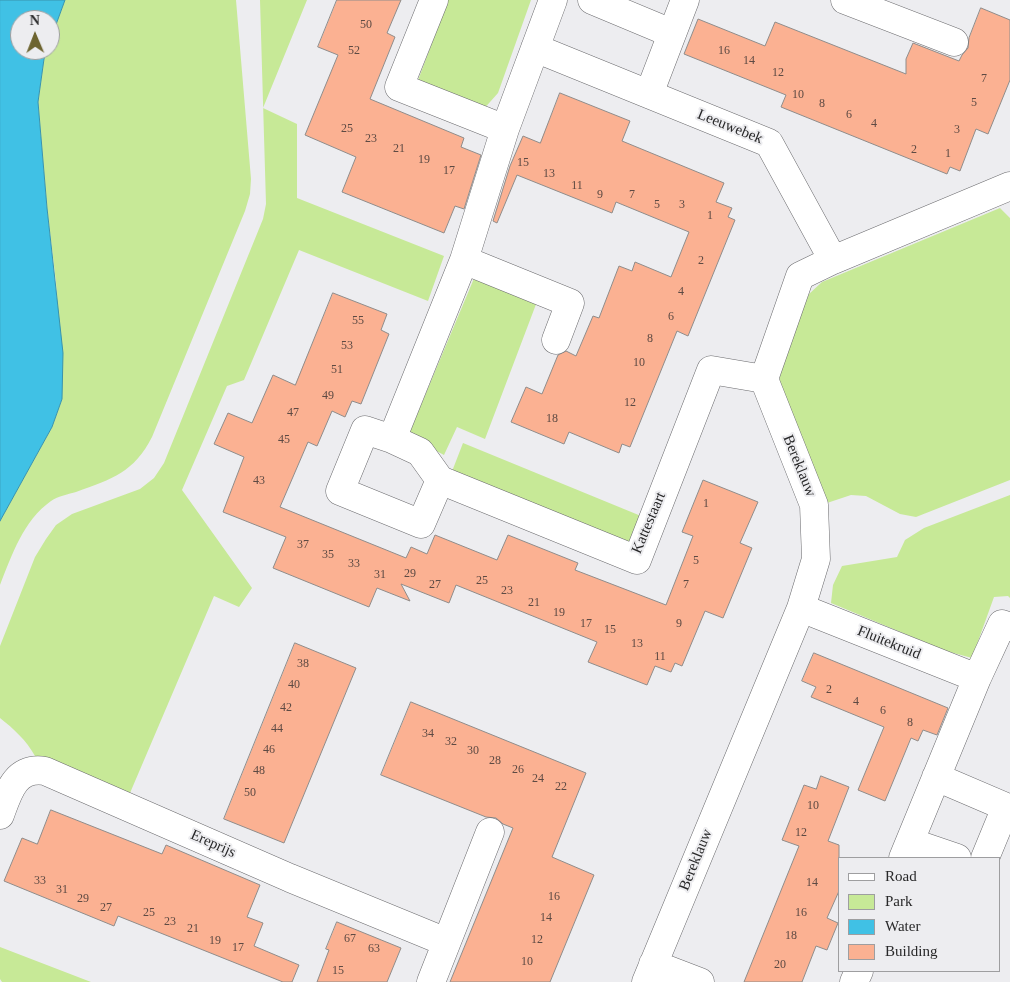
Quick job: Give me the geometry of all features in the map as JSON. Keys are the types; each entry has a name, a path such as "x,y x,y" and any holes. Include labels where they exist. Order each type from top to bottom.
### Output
{"street":[{"path":"434,0 399,87 505,130"},
{"path":"392,439 464,260 505,130 553,0"},
{"path":"592,0 671,32"},
{"path":"649,94 671,32 685,0"},
{"path":"845,0 954,42"},
{"name":"Leeuwebek","path":"535,48 769,143 833,260"},
{"path":"764,379 800,276 833,260 1010,186"},
{"path":"464,260 570,303 556,340"},
{"name":"Kattestaart","path":"440,480 637,560 711,370 764,379"},
{"name":"Bereklauw","path":"650,973 801,608 816,559 814,505 764,379"},
{"path":"364,430 392,439 420,452 440,480 421,524 340,491 364,430"},
{"name":"Fluitekruid","path":"801,608 977,678"},
{"path":"951,857 906,850 977,678 1002,624 1010,627"},
{"name":"Ereprijs","path":"0,815 9,790 15,781 28,773 40,770 45,771 290,878 446,942"},
{"path":"936,777 1006,807 985,857"},
{"path":"431,982 490,832"},
{"path":"650,973 700,982"}],"green space":[{"path":"65,0 236,0 251,179 250,194 245,211 152,437 145,449 138,459 121,473 101,483 57,498 41,509 20,539 0,585 0,521 52,427 62,399 56,282 47,208 38,102 44,60 60,60 60,14"},
{"path":"260,0 307,0 263,108"},
{"path":"448,0 531,0 498,93 482,111 417,83"},
{"path":"263,108 297,124 297,198 444,256 428,301 299,250 244,380 227,386 182,490 252,588 239,607 214,596 130,793 35,756 19,735 0,718 0,646 35,557 56,525 72,514 140,489 154,478 164,463 263,219 266,204"},
{"path":"1000,208 1010,218 1010,480 916,517 900,514 866,496 851,495 827,503 779,383 783,357 809,294 822,282"},
{"path":"475,276 538,299 485,439 457,427 444,455 408,436"},
{"path":"463,443 641,516 627,548 451,474"},
{"path":"1010,495 1010,598 1008,596 994,597 972,658 946,651 831,603 833,585 842,566 897,557 905,540 924,528"},
{"path":"0,947 91,982 2,982 0,979"}],"water":[{"path":"0,0 65,0 60,14 60,10 10,10 10,60 44,60 38,102 47,208 63,353 62,399 52,427 0,521"}],"building":[{"path":"337,0 401,0 387,33 395,37 370,99 464,138 461,147 481,155 464,209 455,206 444,233 342,192 356,157 305,135 338,55 318,47"},
{"path":"981,8 1010,20 1010,80 988,134 976,129 960,171 950,167 947,174 781,107 786,95 684,54 698,19 765,46 775,22 906,74 906,59 913,43 959,61 968,48 969,38"},
{"path":"560,93 630,121 622,141 724,183 716,202 732,208 728,217 735,220 688,336 677,331 630,447 622,444 619,453 569,432 564,444 511,422 526,387 542,394 558,355 566,351 576,356 593,316 599,318 619,266 632,271 635,262 671,277 689,232 616,202 612,213 517,175 497,223 493,221 510,166 523,136 540,143"},
{"path":"333,293 387,314 381,330 389,334 361,404 352,401 345,417 332,411 317,446 308,442 280,507 406,558 411,547 427,554 435,535 497,560 508,535 578,563 575,570 666,605 693,536 682,532 703,480 758,502 740,543 752,548 723,618 705,611 682,666 675,663 671,672 655,666 647,685 588,662 597,642 456,585 449,603 401,584 410,601 377,588 369,607 273,568 286,537 223,512 244,457 214,444 228,413 252,423 273,375 295,385"},
{"path":"295,643 356,668 284,843 224,819"},
{"path":"814,653 948,708 937,735 923,730 918,741 911,738 885,801 858,790 884,727 811,697 816,687 802,681"},
{"path":"411,702 586,773 552,857 594,875 550,982 450,982 513,828 503,824 496,818 486,817 381,775"},
{"path":"821,776 849,787 828,841 839,845 838,893 827,918 838,923 827,950 816,946 802,982 744,982 799,846 782,840 804,785 816,789"},
{"path":"51,810 162,854 166,845 260,885 247,917 263,923 254,946 299,965 292,982 283,982 118,916 114,926 4,881 22,838 37,844"},
{"path":"337,922 401,948 387,982 317,982 329,950 326,949"}]}
